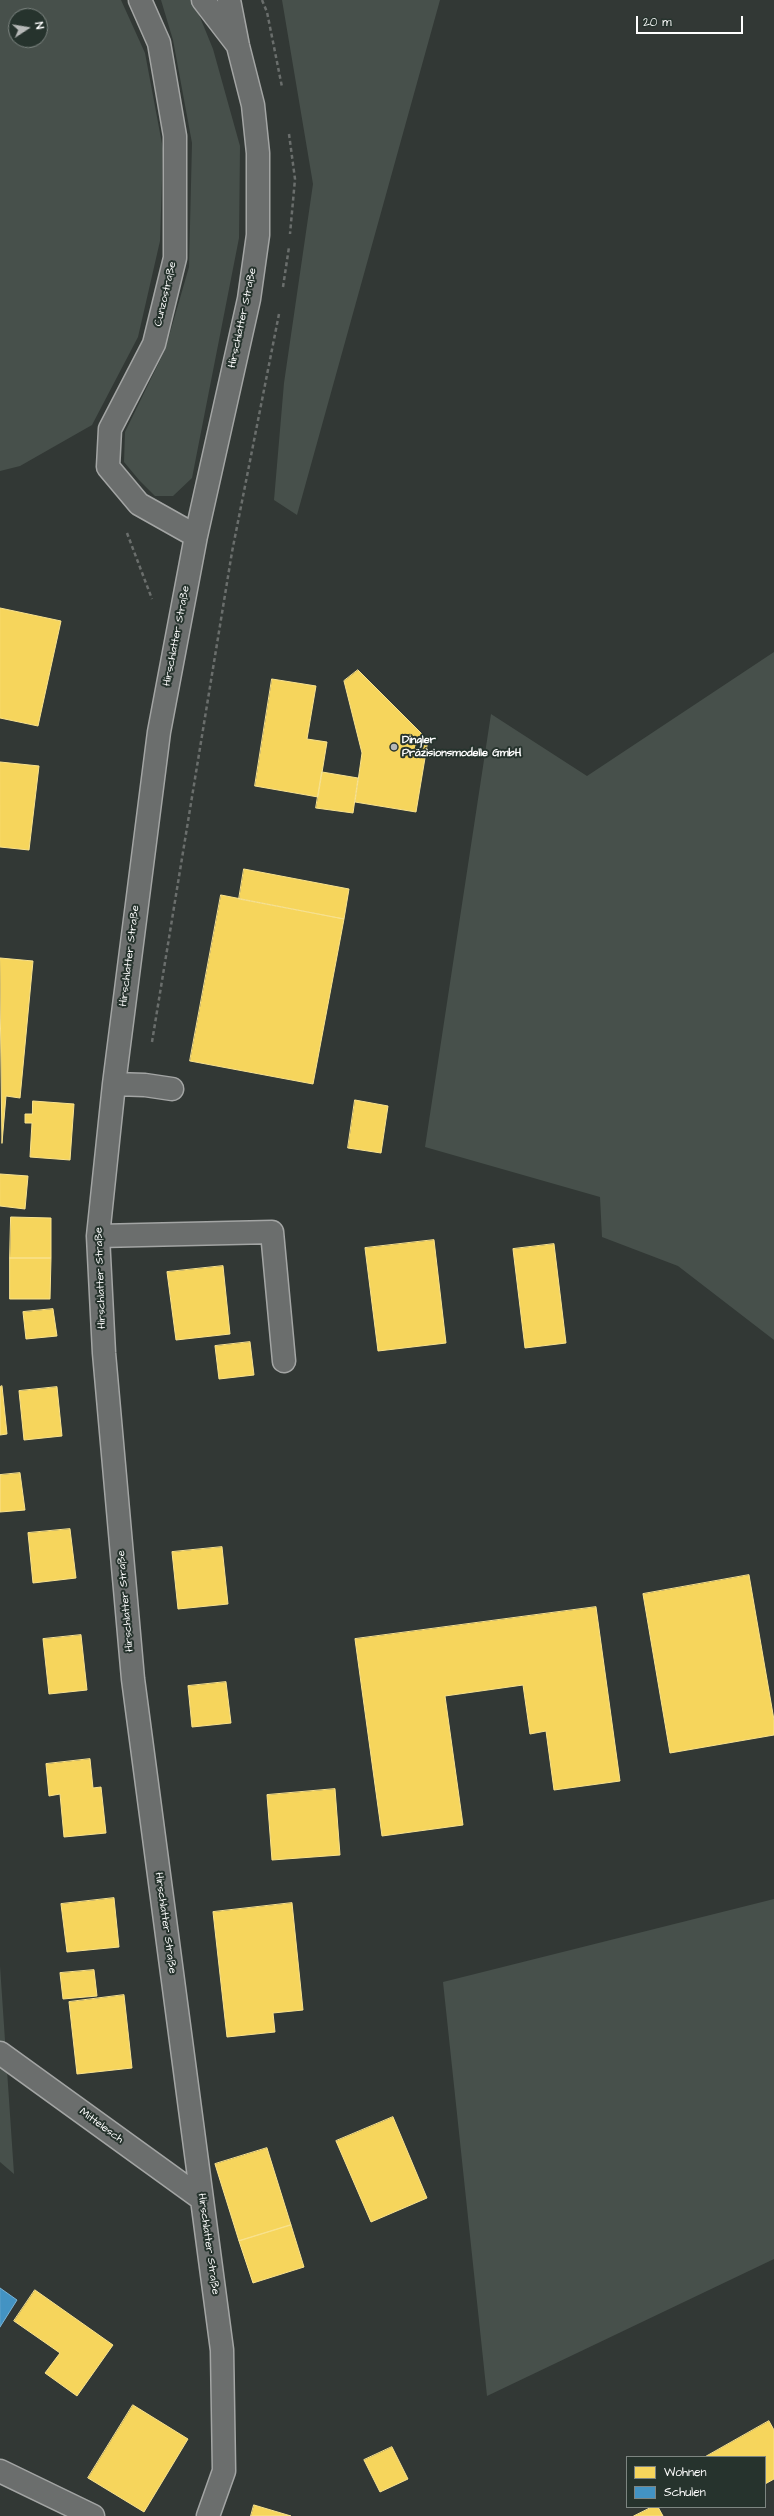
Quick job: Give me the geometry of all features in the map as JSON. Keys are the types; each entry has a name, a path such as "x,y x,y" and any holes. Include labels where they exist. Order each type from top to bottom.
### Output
{"street":[{"name":"Cunzostraße","path":"140,0 159,43 175,136 175,258 154,344 110,429 108,467 139,504 196,536"},
{"name":"Hirschlatter Straße","path":"203,0 238,46"},
{"name":"Hirschlatter Straße","path":"208,2516 224,2471 222,2350 133,1678 104,1353 98,1236 114,1084 159,732 196,536 249,299 258,235 258,153 253,106 238,46 229,0"},
{"path":"114,1084 145,1085 172,1089"},
{"path":"98,1236 272,1232 284,1361"},
{"name":"Mittelesch","path":"0,2052 202,2199"},
{"path":"0,2472 93,2516"}],"path":[{"path":"145,1085 232,552"}],"shaded area":[{"path":"0,0 121,0 145,53 163,149 160,241 138,337 92,425 20,466 0,471"},
{"path":"161,0 193,0 213,49 240,146 239,238 192,478 173,496 155,496 124,462 125,432 165,350 189,267 192,143 173,40"},
{"path":"282,0 440,0 297,515 274,500 284,383 313,184"},
{"path":"774,652 774,1340 678,1266 602,1237 600,1197 425,1147 491,714 587,776"},
{"path":"774,1899 774,2259 487,2396 443,1982"},
{"path":"0,1966 14,2174 0,2162"}],"building: Wohnen":[{"path":"0,608 61,621 38,726 0,718"},
{"name":"Dingler Präzisionsmodelle GmbH","path":"358,670 428,740 416,812 355,802 362,753 344,681"},
{"path":"272,679 316,686 307,739 327,742 318,797 255,786"},
{"path":"0,762 39,766 29,850 0,847"},
{"path":"322,772 358,778 353,813 316,808"},
{"path":"244,869 349,889 344,919 239,899"},
{"path":"221,895 344,919 313,1084 190,1061"},
{"path":"0,958 33,961 20,1098 6,1096 2,1143"},
{"path":"355,1100 388,1106 381,1153 348,1148"},
{"path":"33,1101 74,1104 70,1160 30,1157 32,1123 25,1123 25,1114 32,1114"},
{"path":"0,1174 28,1176 25,1209 0,1206"},
{"path":"11,1217 51,1218 51,1258 10,1258"},
{"path":"434,1240 446,1343 378,1351 365,1248"},
{"path":"554,1244 566,1343 525,1348 513,1249"},
{"path":"10,1258 51,1258 50,1299 10,1299"},
{"path":"223,1266 230,1334 176,1340 167,1272"},
{"path":"53,1309 57,1336 26,1339 23,1312"},
{"path":"250,1342 254,1375 219,1379 215,1346"},
{"path":"2,1386 7,1434 0,1435 0,1387"},
{"path":"57,1387 62,1436 24,1440 19,1391"},
{"path":"20,1473 25,1510 0,1512 0,1475"},
{"path":"70,1529 76,1578 33,1583 28,1533"},
{"path":"222,1547 228,1604 178,1609 172,1552"},
{"path":"749,1575 774,1720 774,1735 670,1753 643,1594"},
{"path":"596,1607 620,1781 554,1790 546,1731 530,1734 523,1685 445,1696 463,1825 382,1836 355,1639"},
{"path":"81,1635 87,1690 49,1694 43,1639"},
{"path":"226,1682 231,1723 192,1727 188,1686"},
{"path":"90,1759 93,1788 101,1787 106,1833 64,1837 60,1794 49,1796 46,1764"},
{"path":"335,1789 340,1855 272,1860 267,1795"},
{"path":"114,1898 119,1947 67,1952 61,1904"},
{"path":"292,1903 303,2010 273,2013 275,2032 227,2037 213,1912"},
{"path":"94,1970 97,1996 63,1999 60,1973"},
{"path":"124,1995 132,2068 77,2074 69,2002"},
{"path":"393,2117 427,2198 371,2222 336,2141"},
{"path":"267,2148 291,2225 239,2241 215,2164"},
{"path":"291,2225 304,2267 253,2283 239,2241"},
{"path":"35,2290 113,2345 77,2396 45,2373 60,2353 14,2321"},
{"path":"133,2405 188,2439 144,2512 88,2478"},
{"path":"769,2421 774,2430 774,2479 766,2483 766,2456 707,2456"},
{"path":"392,2447 408,2479 380,2492 364,2460"},
{"path":"254,2505 291,2516 251,2516"},
{"path":"650,2508 659,2508 663,2516 634,2516"}],"building: Schulen":[{"path":"0,2288 17,2300 0,2327"}],"place":[{"name":"Dingler Präzisionsmodelle GmbH","path":"394,747"}]}
